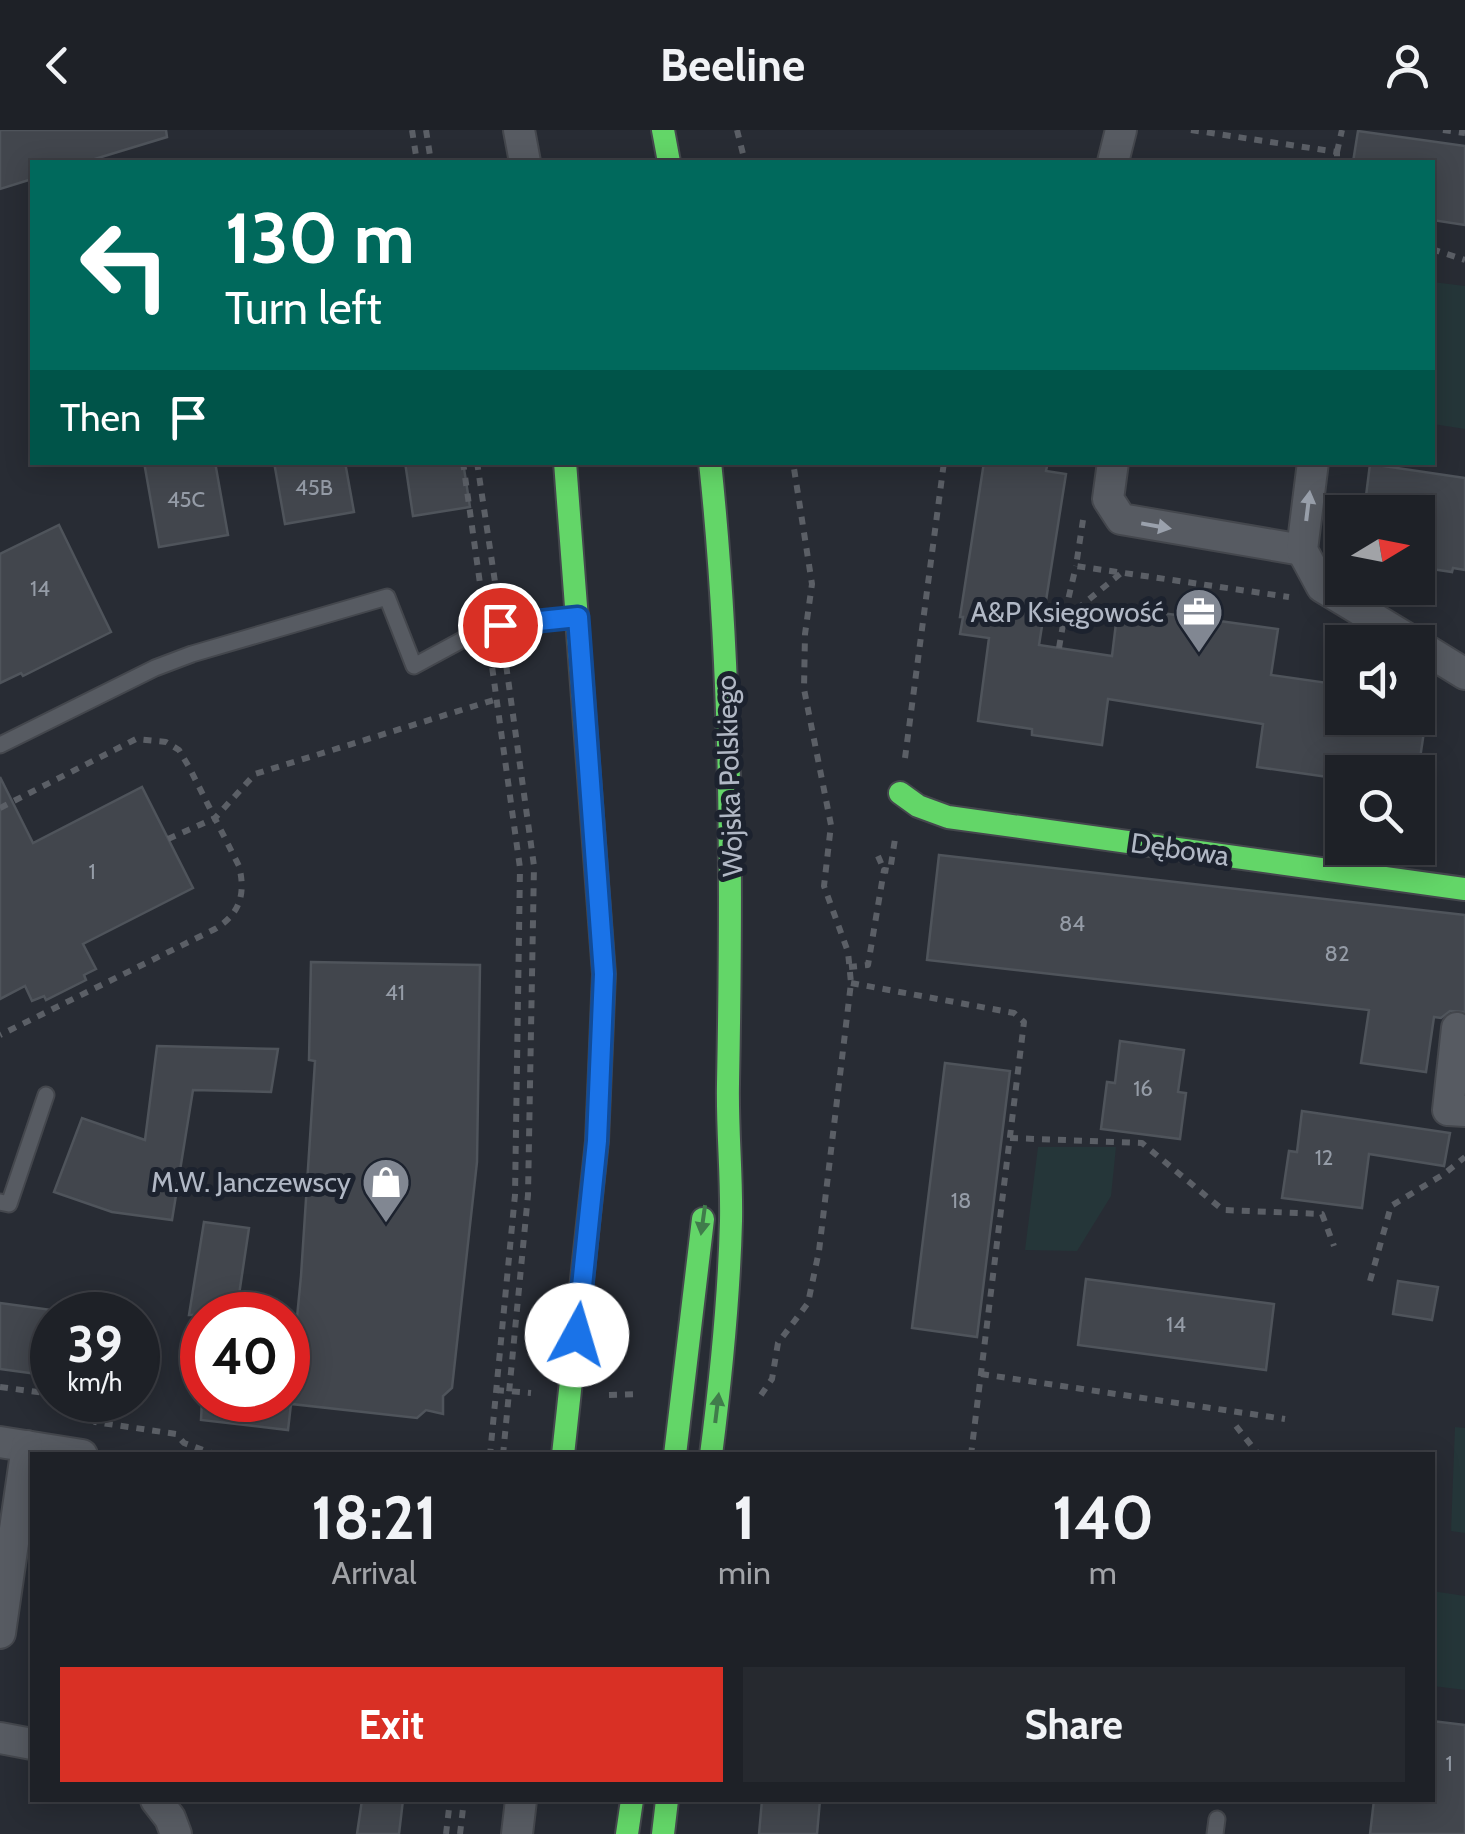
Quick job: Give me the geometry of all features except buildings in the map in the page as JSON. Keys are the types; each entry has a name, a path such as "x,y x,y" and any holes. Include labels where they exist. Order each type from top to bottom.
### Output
{"street":[{"path":"518,130 525,160"},
{"path":"663,130 669,160"},
{"path":"1113,160 1121,130"},
{"path":"564,1452 597,1141 604,974 565,465"},
{"name":"Wojska Polskiego","path":"710,465 719,538 732,760 734,945 728,1090 730,1220 722,1361 711,1452"},
{"path":"1114,465 1108,499 1121,520 1302,550"},
{"path":"1313,465 1302,550 1322,588 1383,625"},
{"path":"1435,656 1465,674"},
{"name":"Dębowa","path":"893,790 918,806 948,816 1465,889"},
{"path":"1457,1028 1448,1110 1465,1111"},
{"name":"Wojska Polskiego","path":"675,1452 703,1216 728,1090"},
{"path":"0,1633 14,1444 63,1452"},
{"path":"0,1738 30,1744"},
{"path":"158,1802 176,1834"},
{"path":"516,1834 521,1802"},
{"path":"627,1834 632,1802"},
{"path":"663,1834 667,1802"}],"lane":[{"path":"0,745 174,661 387,598 414,666 486,627 578,617"},
{"path":"0,1202 9,1204 46,1095"}],"path":[{"path":"412,130 417,160"},
{"path":"426,130 431,160"},
{"path":"737,130 744,160"},
{"path":"1190,130 1224,132 1337,152"},
{"path":"1336,160 1342,130"},
{"path":"1443,130 1465,133"},
{"path":"1435,250 1465,260"},
{"path":"463,465 520,868 515,1194 490,1452"},
{"path":"477,465 498,606"},
{"path":"775,1363 778,1344 808,1303 819,1251 851,983 848,952 824,886 831,825 804,689 805,634 812,584 793,465"},
{"path":"884,870 890,871 893,790 944,465"},
{"path":"1059,648 1083,514"},
{"path":"1076,566 1295,598"},
{"path":"1065,614 1076,610 1121,573"},
{"path":"502,642 534,866 528,1196 503,1452"},
{"path":"168,838 215,818 255,774 497,699"},
{"path":"0,808 136,740 166,742 178,750 243,880 237,910 228,921 0,1036"},
{"path":"850,967 868,965 884,870 878,856"},
{"path":"851,983 1014,1013 1024,1022 971,1452"},
{"path":"1010,1138 1142,1144 1224,1210 1322,1214 1334,1246"},
{"path":"1370,1281 1392,1206 1465,1157"},
{"path":"981,1374 1284,1419"},
{"path":"0,1387 30,1391"},
{"path":"496,1390 570,1395 682,1394"},
{"path":"95,1422 176,1434 184,1443 208,1452"},
{"path":"1236,1426 1258,1452"},
{"path":"446,1834 450,1802"},
{"path":"460,1834 464,1802"}],"shaded area":[{"path":"1435,282 1465,286 1465,429 1435,424"},
{"path":"1038,1147 1116,1147 1111,1196 1077,1251 1025,1250"},
{"path":"1455,1427 1465,1428 1465,1533 1451,1531"},
{"path":"1435,1591 1465,1596 1465,1690 1435,1686"}],"traffic: fast":[{"path":"663,130 669,160"},
{"path":"563,1452 597,1141 604,974 565,465"},
{"path":"710,465 723,618 729,773 731,1204 726,1309 711,1452"},
{"path":"900,793 918,806 948,817 1465,889"},
{"path":"675,1452 703,1219"},
{"path":"627,1834 632,1802"},
{"path":"663,1834 667,1802"}],"place":[{"name":"A&P Księgowość","path":"1199,654"},
{"name":"M.W. Janczewscy","path":"386,1224"}],"route":[{"path":"500,625 578,617 604,974 597,1141 577,1335"}]}
